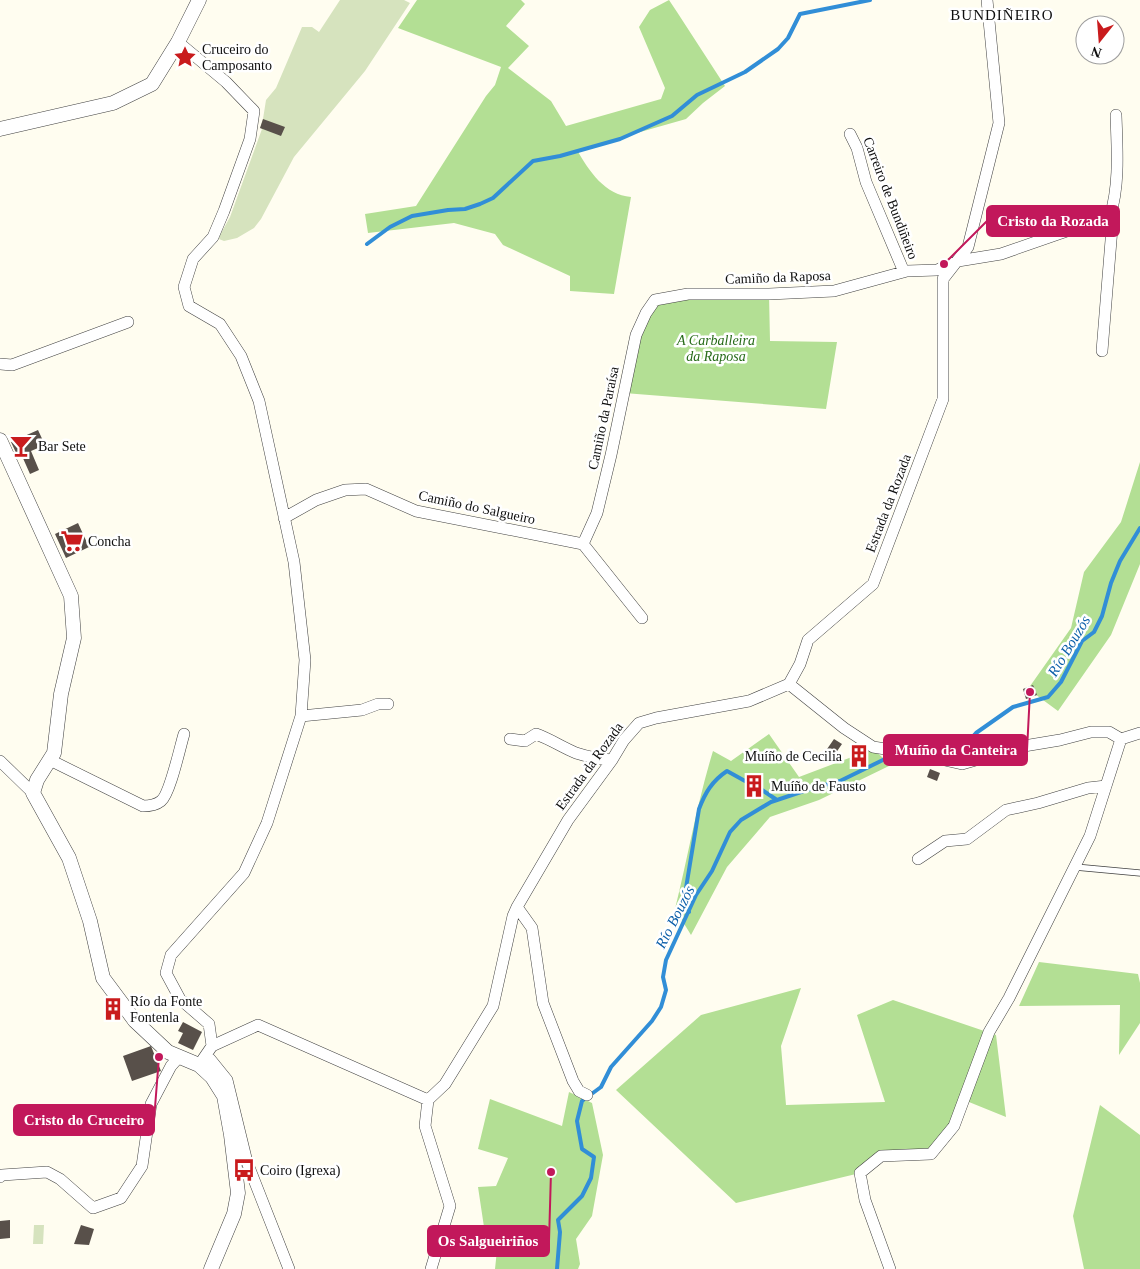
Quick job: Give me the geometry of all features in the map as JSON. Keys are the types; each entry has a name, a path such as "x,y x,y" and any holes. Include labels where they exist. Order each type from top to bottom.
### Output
{"street":[{"path":"0,129 113,103 152,84 178,42 199,0"},
{"name":"Estrada da Rozada","path":"428,1100 445,1084 493,1006 513,916 517,907 568,820 612,760 624,740 639,723 749,700 789,684 800,664 808,640 873,584 943,399 943,279 968,247 1000,123 987,0"},
{"path":"178,42 226,82 254,111 250,139 224,211 213,237 193,259 184,287 189,306 220,324 241,356 259,401 294,562 305,660 301,716 267,823 244,872 171,955 166,973 180,999 209,1024 212,1046"},
{"path":"1102,350 1112,228 1110,216 1114,202 1118,158 1116,115"},
{"name":"Carreiro de Bundiñeiro","path":"850,134 866,182 904,272"},
{"name":"Camiño da Raposa","path":"656,300 688,294 769,294 834,291 904,272 937,270 958,261 1001,254 1110,216"},
{"name":"Camiño da Paraísa","path":"583,544 597,513 636,335 646,313 656,300"},
{"path":"0,364 12,365 128,322"},
{"path":"0,440 71,596 74,638 61,694 54,753 37,780 33,793"},
{"name":"Camiño do Salgueiro","path":"284,518 316,500 345,490 366,489 416,511 583,544"},
{"path":"583,544 642,618"},
{"path":"789,684 844,728 873,747 962,764 1024,746 1091,732 1109,732 1121,739 1140,733"},
{"path":"301,716 362,710 378,704 388,704"},
{"path":"50,760 143,806 152,805 160,802 167,793 184,734"},
{"path":"510,739 525,741 536,734 549,738 576,753 597,759 612,760"},
{"path":"890,1269 865,1200 860,1173 881,1156 931,1154 954,1126 989,1032 1009,998 1090,836 1121,739"},
{"path":"0,761 33,793 69,858 90,921 103,978 135,1021 168,1052 179,1057 202,1061 210,1059 227,1080 247,1162 289,1269"},
{"path":"918,858 945,842 967,839 1006,810 1038,803 1088,788 1106,786"},
{"path":"517,907 532,928 543,1003 573,1081 579,1092 586,1095"},
{"path":"202,1061 212,1046 258,1026 428,1100 425,1126 450,1206 431,1269"},
{"path":"0,1177 2,1175 47,1172 60,1179 93,1208 120,1198 142,1166 151,1104 171,1066 179,1057"},
{"path":"202,1061 224,1096 238,1193 234,1214 211,1269"}],"lane":[{"path":"1075,867 1140,873"}],"green space":[{"path":"340,0 404,0 410,3 365,71 294,157 261,219 254,228 237,238 224,241 219,239 230,217 262,129 260,128 266,100 276,88 302,27 312,27 319,32"},
{"path":"417,0 521,0 525,4 506,26 529,46 508,68 551,101 566,126 661,99 665,88 639,27 650,10 669,0 725,86 686,119 577,150 599,181 613,192 631,197 614,294 570,291 570,276 503,245 495,234 454,223 368,233 365,214 416,206 486,96 495,85 501,67 398,28"},
{"name":"A Carballeira da Raposa","path":"769,294 770,341 837,342 826,409 624,393 636,335 655,300"},
{"path":"1140,462 1140,564 1111,635 1058,711 1028,689 1071,628 1084,572 1121,522"},
{"path":"769,734 799,777 873,749 891,765 819,800 770,817 727,867 691,935 675,909 697,810 713,751 731,761"},
{"path":"1039,962 1138,974 1140,983 1140,1023 1119,1055 1120,1005 1019,1006"},
{"path":"801,988 781,1046 786,1105 885,1102 857,1015 893,1000 996,1035 1006,1117 964,1100 931,1154 881,1156 860,1173 736,1203 616,1090 701,1015"},
{"path":"569,1092 592,1103 603,1155 592,1216 576,1239 580,1264 578,1269 495,1269 499,1231 484,1227 478,1187 496,1186 508,1158 478,1149 490,1099 562,1126"},
{"path":"1100,1105 1140,1135 1140,1269 1084,1269 1073,1216"},
{"path":"34,1225 44,1225 43,1244 33,1244"}],"building":[{"path":"263,119 285,127 281,136 260,128"},
{"path":"38,430 45,445 31,451 39,470 30,474 22,456 18,457 11,442"},
{"name":"Concha","path":"78,523 89,547 66,558 55,534"},
{"path":"1033,685 1037,695 1026,699 1023,689"},
{"path":"834,739 842,744 833,757 825,752"},
{"name":"Muíño de Cecilia","path":"858,746 866,748 861,765 853,763"},
{"path":"930,769 940,773 937,781 927,777"},
{"name":"Muíño de Fausto","path":"752,780 760,785 755,793 747,788"},
{"name":"Río da Fonte Fontenla","path":"111,1001 120,1013 114,1018 105,1006"},
{"path":"183,1022 202,1032 193,1050 178,1043 183,1033 178,1031"},
{"path":"151,1046 161,1071 132,1081 123,1056"},
{"path":"10,1220 10,1238 0,1239 0,1221"},
{"path":"81,1225 94,1229 89,1245 74,1244"}],"waterway":[{"path":"367,244 390,227 412,216 465,209 493,198 533,161 560,156 620,139 672,116 697,95 745,72 778,49 788,38 800,14 870,0"},
{"name":"Río Bouzós","path":"955,756 976,733 1013,707 1048,697 1061,682 1082,641 1094,632 1102,616 1111,583 1120,561 1140,528"},
{"name":"Río Bouzós","path":"557,1269 560,1232 558,1220 582,1196 591,1178 594,1157 582,1149 577,1121 582,1101 601,1087 611,1067 652,1021 661,1007 666,990 663,977 666,960 696,895 712,871 730,832 741,820 771,802 840,781 889,757 923,763"},
{"path":"689,912 685,894 701,803 713,783 727,771 745,781"},
{"path":"759,788 777,800"}],"place":[{"name":"Cruceiro do Camposanto","path":"185,57"},
{"name":"Cristo da Rozada","path":"944,264"},
{"name":"Bar Sete","path":"21,446"},
{"name":"Concha","path":"72,541"},
{"name":"Muíño da Canteira","path":"1030,692"},
{"name":"Muíño de Cecilia","path":"859,756"},
{"name":"Muíño de Fausto","path":"754,786"},
{"name":"Río da Fonte Fontenla","path":"113,1009"},
{"name":"Cristo do Cruceiro","path":"159,1057"},
{"name":"Coiro (Igrexa)","path":"244,1170"},
{"name":"Os Salgueiriños","path":"551,1172"}],"district":[{"name":"BUNDIÑEIRO","path":"1002,15"}]}
